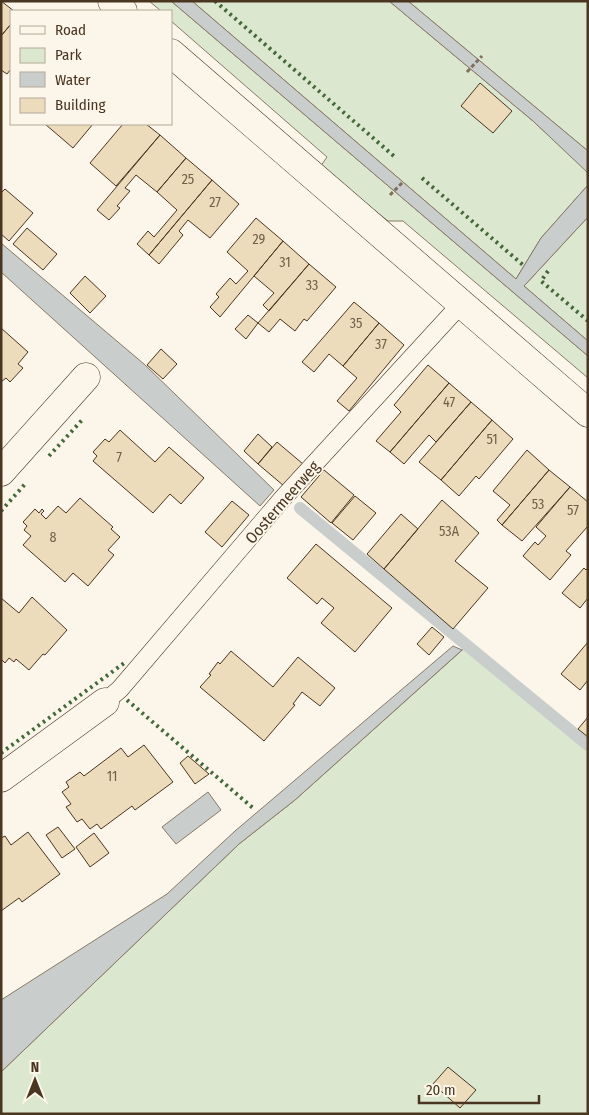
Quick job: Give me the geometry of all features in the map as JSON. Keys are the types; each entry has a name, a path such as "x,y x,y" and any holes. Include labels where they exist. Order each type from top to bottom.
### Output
{"street":[{"path":"112,1 122,10"},
{"path":"172,54 588,413"},
{"path":"1,472 86,377"},
{"path":"1,778 105,702"}],"lane":[{"name":"Oostermeerweg","path":"105,702 120,689 283,498 461,304"}],"path":[{"path":"467,72 482,56"},
{"path":"390,196 403,182"}],"green space":[{"path":"149,1 171,1 588,356 588,378 403,221 388,221 320,167 327,157 172,22 172,10 160,10"},
{"path":"192,1 389,1 533,121 587,171 588,185 541,238 516,279"},
{"path":"408,1 588,1 588,151"},
{"path":"588,217 588,341 524,286"},
{"path":"470,643 588,742 588,1114 1,1114 1,1072 239,844 295,800"}],"water":[{"path":"171,1 192,1 516,279 541,238 588,185 588,217 524,286 588,341 588,356"},
{"path":"389,1 408,1 588,151 588,173 533,121"},
{"path":"1,243 144,364 274,490 260,506 1,272"},
{"path":"453,646 462,650 295,800 239,844 1,1072 1,1000 167,894 235,831"},
{"path":"208,792 221,810 176,844 162,827"}],"building":[{"path":"1,1 13,10 10,10 10,25 1,36"},
{"path":"10,25 10,70 7,74 1,70 1,36"},
{"path":"480,83 512,111 493,133 461,106"},
{"path":"46,125 92,125 73,148"},
{"path":"122,125 147,125 160,135 116,186 90,163"},
{"path":"160,135 186,158 157,192 136,175 125,188 130,191 117,206 120,208 109,220 97,210"},
{"path":"186,158 212,180 149,255 137,244 148,231 154,237 177,210 157,192"},
{"path":"212,180 239,204 210,238 188,220 179,231 183,235 159,264 149,255"},
{"path":"5,189 33,213 9,241 1,234 1,193"},
{"path":"256,218 283,241 220,317 210,307 219,297 216,294 230,278 236,284 248,271 227,252"},
{"path":"27,228 57,254 43,270 13,244"},
{"path":"283,241 309,264 269,311 263,305 274,293 254,276"},
{"path":"309,264 336,287 307,321 304,319 295,331 280,319 269,332 258,323"},
{"path":"85,276 106,296 90,313 70,293"},
{"path":"354,302 379,323 343,366 329,354 314,372 302,362"},
{"path":"248,315 258,323 246,339 235,329"},
{"path":"379,323 404,345 349,411 337,401 357,378 343,366"},
{"path":"1,328 28,352 18,364 23,368 10,382 6,378 1,382"},
{"path":"161,349 177,364 163,379 147,365"},
{"path":"428,365 449,383 390,452 376,441 401,412 394,405"},
{"path":"449,383 471,402 436,442 429,435 404,464 390,452"},
{"path":"471,402 492,420 441,480 419,462"},
{"path":"492,420 513,439 479,479 476,476 459,496 441,480"},
{"path":"120,430 155,462 169,447 204,478 181,504 170,494 153,513 93,461 97,456 93,452 105,439 109,442"},
{"path":"258,434 272,447 258,464 244,451"},
{"path":"277,442 303,464 284,486 258,464"},
{"path":"527,450 549,470 502,525 497,520 510,505 493,491"},
{"path":"324,470 354,495 331,523 301,497"},
{"path":"549,470 570,487 522,541 502,525"},
{"path":"570,487 588,502 588,526 566,551 571,555 550,580 523,556 535,542 538,545 546,536 536,527"},
{"path":"355,496 376,513 353,540 332,523"},
{"path":"80,498 113,527 111,529 120,537 108,550 114,555 88,586 73,573 65,582 23,545 31,536 24,530 27,526 23,522 35,509 39,513 42,509 44,511 41,514 46,519 58,506 66,513"},
{"path":"442,500 479,533 455,561 488,588 453,629 384,569"},
{"path":"232,501 249,515 222,547 205,532"},
{"path":"401,514 418,529 384,569 367,554"},
{"path":"316,544 392,608 355,652 321,623 334,608 322,598 317,604 287,578"},
{"path":"584,568 586,570 588,568 588,598 580,608 562,593"},
{"path":"32,597 67,630 29,670 16,659 14,662 9,658 5,663 1,659 1,598 19,613"},
{"path":"432,627 444,637 429,655 417,644"},
{"path":"588,642 588,680 580,690 561,674"},
{"path":"231,651 273,687 298,657 335,688 320,706 302,692 293,704 295,705 264,741 200,687 211,675 209,674 218,662 220,664"},
{"path":"588,717 588,737 578,729"},
{"path":"144,745 173,782 135,810 132,806 101,829 97,824 90,829 82,819 77,822 66,807 71,804 62,792 69,787 66,782 80,772 84,776 121,748 128,757"},
{"path":"188,756 209,774 195,784 180,763"},
{"path":"58,827 75,849 62,858 46,835"},
{"path":"28,832 60,874 22,902 19,898 1,911 1,838 5,836 11,845"},
{"path":"94,833 109,853 90,867 76,847"},
{"path":"448,1067 476,1090 460,1108 433,1084"}],"waterway":[{"path":"300,508 588,745"}],"hedge":[{"path":"215,1 395,157"},
{"path":"422,178 523,265"},
{"path":"548,271 541,281 588,321"},
{"path":"49,456 83,419"},
{"path":"1,511 26,483"},
{"path":"1,753 127,661"},
{"path":"127,700 253,808"}]}
